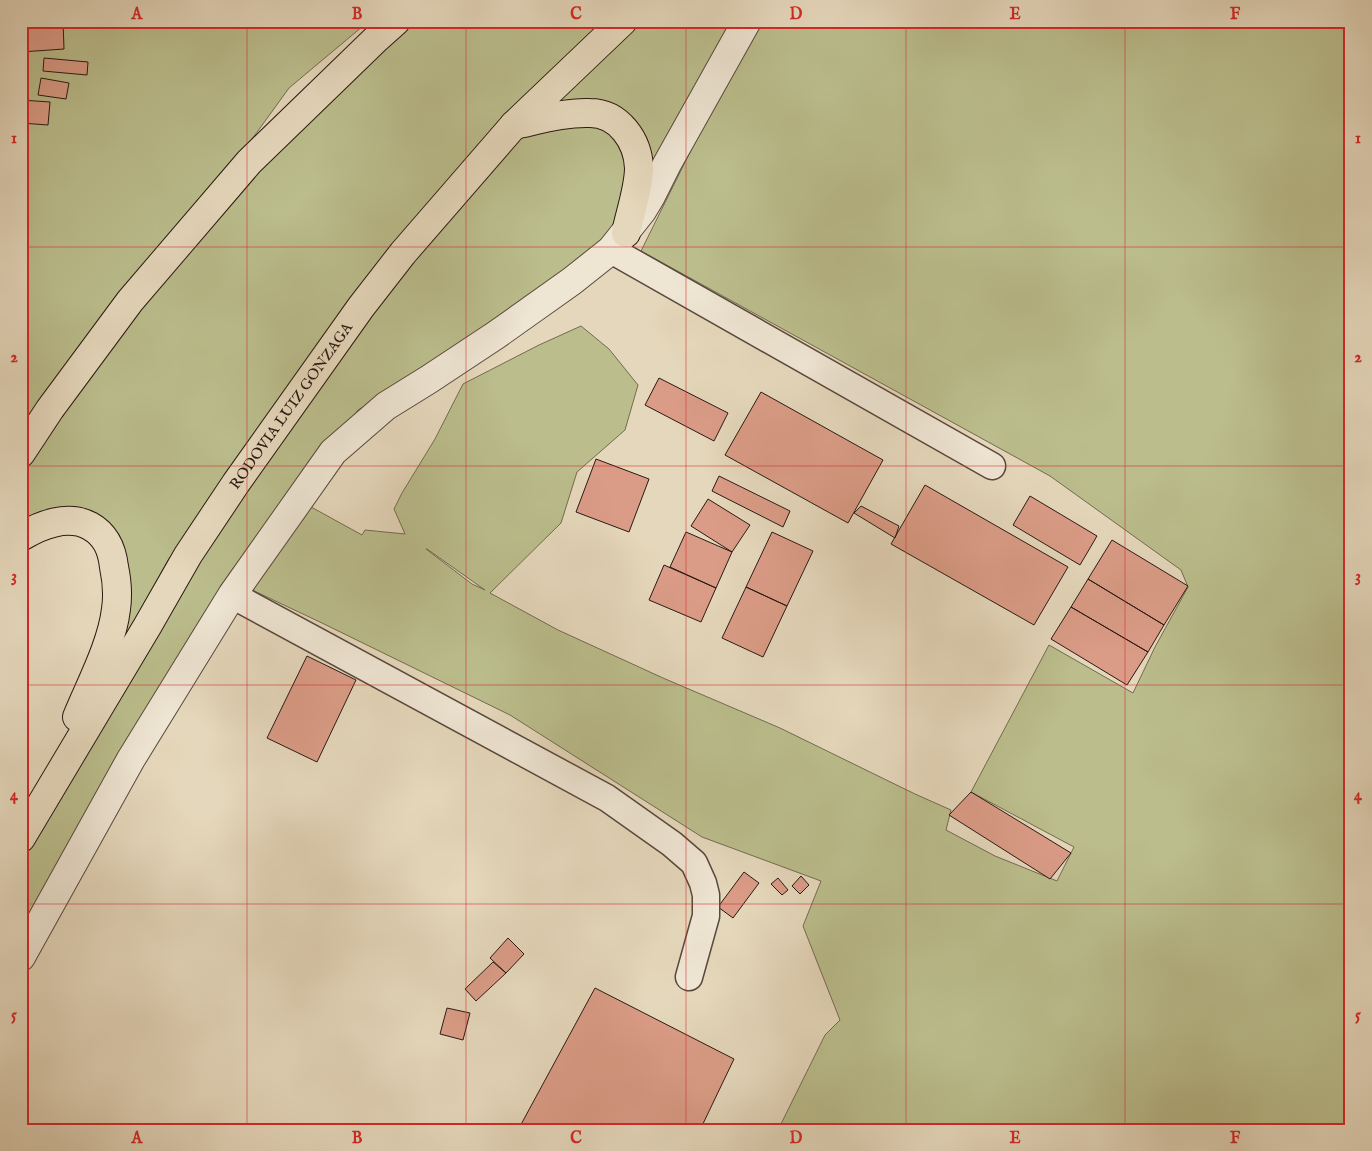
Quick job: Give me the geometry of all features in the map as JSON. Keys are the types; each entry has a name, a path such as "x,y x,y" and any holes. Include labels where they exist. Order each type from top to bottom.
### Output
{"highway":[{"name":"RODOVIA LUIZ GONZAGA","path":"21,838 148,625 188,554 361,307 403,254 514,124 623,21"},
{"path":"21,454 50,409 136,293 249,162 384,27"},
{"path":"514,124 574,113 592,112 614,120 623,127 631,138 639,168 636,189 618,241"},
{"path":"21,537 33,530 64,521 86,524 98,531 108,542 114,561 117,584 116,608 110,636 40,806"}],"street":[{"path":"21,957 131,759 232,595 328,460 340,445 386,406 496,335 572,281 618,241 642,211 651,196 747,21"},
{"path":"618,241 992,466"},
{"path":"232,595 607,798 672,844 694,863 706,895 706,916 688,977"}],"green space":[{"path":"21,21 369,21 289,88 21,458"},
{"path":"380,21 615,21 213,500 168,560 96,691 113,532 21,525 21,477 164,265"},
{"path":"632,21 740,21 636,207 634,123 528,117"},
{"path":"755,21 1351,21 1351,1130 778,1130 825,1035 840,1020 803,926 821,881 702,837 510,715 250,589 302,502 362,535 365,530 405,534 394,509 435,439 463,384 581,326 609,349 638,385 625,430 577,472 561,523 490,593 558,630 663,678 780,728 951,810 946,830 995,856 1057,881 1074,847 971,792 1049,645 1133,693 1155,647 1188,587 1181,570 1050,476 641,251","holes":["427,549 485,590 472,584"]},
{"path":"599,117 633,156 615,232 599,249 431,366 358,410 192,643 21,941 21,860 127,666 403,262 518,134"}],"building":[{"path":"63,21 64,49 21,52 21,23"},
{"path":"44,58 88,62 87,75 43,71"},
{"path":"41,78 69,83 66,99 38,95"},
{"path":"21,100 50,102 48,125 21,123"},
{"path":"659,378 728,413 714,441 645,405"},
{"path":"761,392 883,460 848,523 725,455"},
{"path":"596,459 649,479 629,532 576,512"},
{"path":"719,476 790,511 783,527 712,491"},
{"path":"925,485 1068,567 1034,625 891,544"},
{"path":"1030,496 1097,536 1080,565 1013,525"},
{"path":"708,499 750,525 732,552 691,526"},
{"path":"861,506 899,526 895,538 854,513"},
{"path":"686,532 732,552 716,588 670,567"},
{"path":"772,532 813,551 787,606 746,587"},
{"path":"1112,540 1188,586 1164,625 1088,579"},
{"path":"664,565 716,588 701,622 649,600"},
{"path":"1088,579 1164,625 1148,652 1071,607"},
{"path":"746,587 787,606 763,657 722,638"},
{"path":"1071,607 1148,652 1127,685 1051,639"},
{"path":"307,656 356,680 317,762 267,738"},
{"path":"971,792 1071,853 1050,879 949,815"},
{"path":"744,872 759,883 733,918 718,907"},
{"path":"801,876 809,885 800,894 792,886"},
{"path":"778,878 788,890 782,895 771,884"},
{"path":"508,938 524,954 506,973 490,958"},
{"path":"493,962 506,973 476,1001 465,989"},
{"path":"595,988 734,1059 700,1130 518,1130"},
{"path":"447,1008 470,1013 463,1040 440,1034"}]}
